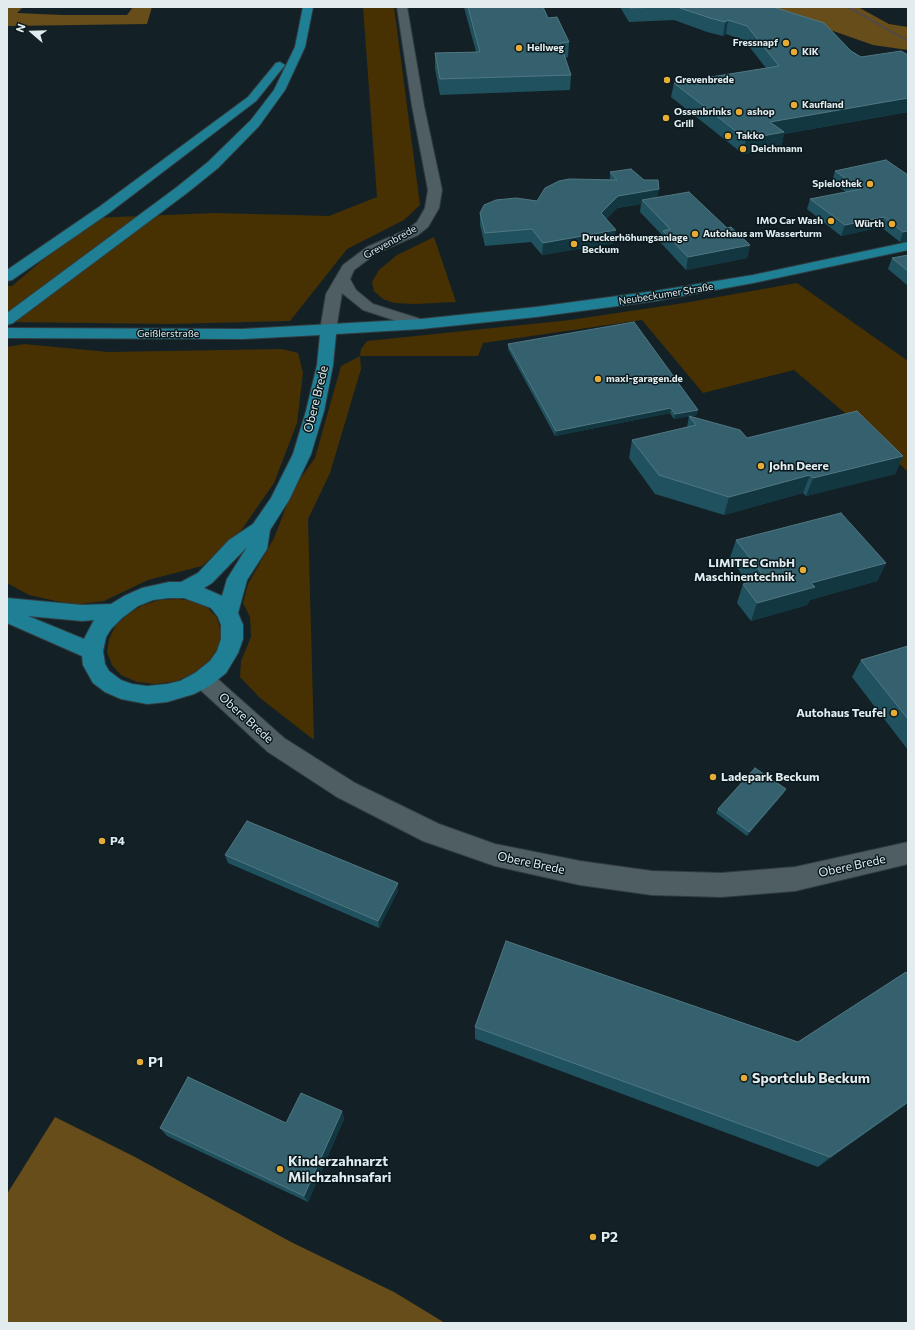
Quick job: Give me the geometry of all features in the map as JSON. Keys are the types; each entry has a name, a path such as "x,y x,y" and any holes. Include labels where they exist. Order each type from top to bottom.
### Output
{"main road":[{"path":"7,320 182,190 213,165 255,123 279,90 300,47 308,7"},
{"path":"7,277 104,210 252,99 282,63 300,47"},
{"name":"Neubeckumer Straße","path":"328,330 421,324 536,312 655,296 753,279 908,246"},
{"name":"Geißlerstraße","path":"7,333 187,335 328,330"},
{"name":"Obere Brede","path":"184,590 205,578 236,545 260,529 280,500 302,454 325,365 328,330"},
{"name":"Obere Brede","path":"227,613 237,579 257,549 260,529"},
{"path":"169,590 184,590 206,597 218,603 227,613 232,625 232,639 228,653 218,667 204,679 186,688 167,693 147,695 129,693 113,686 101,677 94,665 92,651 95,637 103,624 114,612 131,601 149,594 169,590"},
{"path":"7,606 82,613 114,612"},
{"path":"7,611 17,620 92,651"}],"street":[{"name":"Grevenbrede","path":"328,330 334,294 348,268 372,250 413,232 423,224 432,208 435,190 418,106 402,7"},
{"name":"Neubeckumer Straße","path":"342,278 350,293 368,307 421,324"},
{"name":"Obere Brede","path":"204,679 228,703 276,745 346,790 432,834 495,855 580,873 652,883 720,885 795,879 905,858"}],"shaded area":[{"path":"7,7 23,7 17,13 127,15 133,7 152,7 147,24 7,26"},
{"path":"363,7 394,7 420,205 404,220 347,249 290,321 169,324 7,322 7,286 12,286 92,218 215,213 329,216 377,197"},
{"path":"765,7 858,7 889,24 908,27 908,50 873,45"},
{"path":"434,237 456,302 415,304 394,303 383,299 374,291 372,282 379,270 397,255"},
{"path":"797,283 908,361 908,472 845,413 794,370 703,393 642,320 483,343 478,356 360,356 361,349 367,341 570,320 684,303"},
{"path":"24,344 108,352 282,349 298,353 303,373 297,423 274,483 240,532 202,566 148,580 104,601 74,605 29,595 7,583 7,347"},
{"path":"360,356 361,369 330,473 308,519 314,740 260,698 240,677 241,661 251,637 250,617 243,603 248,584 274,538 293,489 315,458 341,366"},
{"path":"178,599 194,601 208,608 217,618 221,632 219,646 210,660 195,672 177,681 156,684 137,682 121,675 112,665 107,652 109,639 116,625 128,614 143,605 160,600"},
{"path":"55,1117 135,1157 291,1242 394,1292 445,1323 7,1323 7,1194"}],"building":[{"name":"Hellweg","path":"468,7 543,7 548,18 557,17 569,42 560,43 571,75 440,79 435,53 480,52"},
{"path":"630,7 667,7 630,8"},
{"path":"677,7 773,7 824,23 851,51 861,57 901,51 908,55 908,98 770,122 784,132 746,139 674,83 779,66 747,26 728,20 725,22 710,18"},
{"path":"886,160 908,175 908,231 903,232 884,217 845,225 810,199 861,189 835,171"},
{"path":"631,169 644,180 658,180 659,189 618,196 601,213 616,230 543,243 532,229 485,233 480,213 484,205 496,200 516,198 537,201 545,188 559,181 569,179 617,180 610,172"},
{"path":"689,192 727,228 731,227 750,245 688,257 663,231 670,229 642,200"},
{"path":"908,255 908,271 892,258"},
{"path":"634,322 698,410 675,414 671,408 556,431 508,344"},
{"name":"John Deere","path":"857,411 903,456 813,478 810,475 729,497 659,475 632,440 696,425 689,416 740,430 747,438"},
{"name":"LIMITEC GmbH Maschinentechnik","path":"841,513 886,563 811,583 815,587 757,603 743,584 765,578 736,540"},
{"path":"908,646 908,719 861,660"},
{"path":"755,768 786,789 749,832 718,809"},
{"path":"247,821 398,883 378,921 225,855"},
{"name":"Sportclub Beckum","path":"506,941 798,1042 906,972 908,975 908,1102 830,1157 475,1027"},
{"name":"Kinderzahnarzt Milchzahnsafari","path":"188,1077 286,1123 301,1093 342,1111 304,1196 160,1128"}],"waterway":[{"path":"848,7 908,41"}],"place":[{"name":"Fressnapf","path":"786,43"},
{"name":"Hellweg","path":"519,48"},
{"name":"KiK","path":"794,52"},
{"name":"Grevenbrede","path":"667,80"},
{"name":"Kaufland","path":"794,105"},
{"name":"ashop","path":"739,112"},
{"name":"Ossenbrinks Grill","path":"666,118"},
{"name":"Takko","path":"728,136"},
{"name":"Deichmann","path":"743,149"},
{"name":"Spielothek","path":"870,184"},
{"name":"IMO Car Wash","path":"831,221"},
{"name":"Würth","path":"892,224"},
{"name":"Autohaus am Wasserturm","path":"695,234"},
{"name":"Druckerhöhungsanlage Beckum","path":"574,244"},
{"name":"maxi-garagen.de","path":"598,379"},
{"name":"John Deere","path":"761,466"},
{"name":"LIMITEC GmbH Maschinentechnik","path":"803,570"},
{"name":"Autohaus Teufel","path":"894,713"},
{"name":"Ladepark Beckum","path":"713,777"},
{"name":"P4","path":"102,841"},
{"name":"P1","path":"140,1062"},
{"name":"Sportclub Beckum","path":"744,1078"},
{"name":"Kinderzahnarzt Milchzahnsafari","path":"280,1169"},
{"name":"P2","path":"593,1237"}]}
